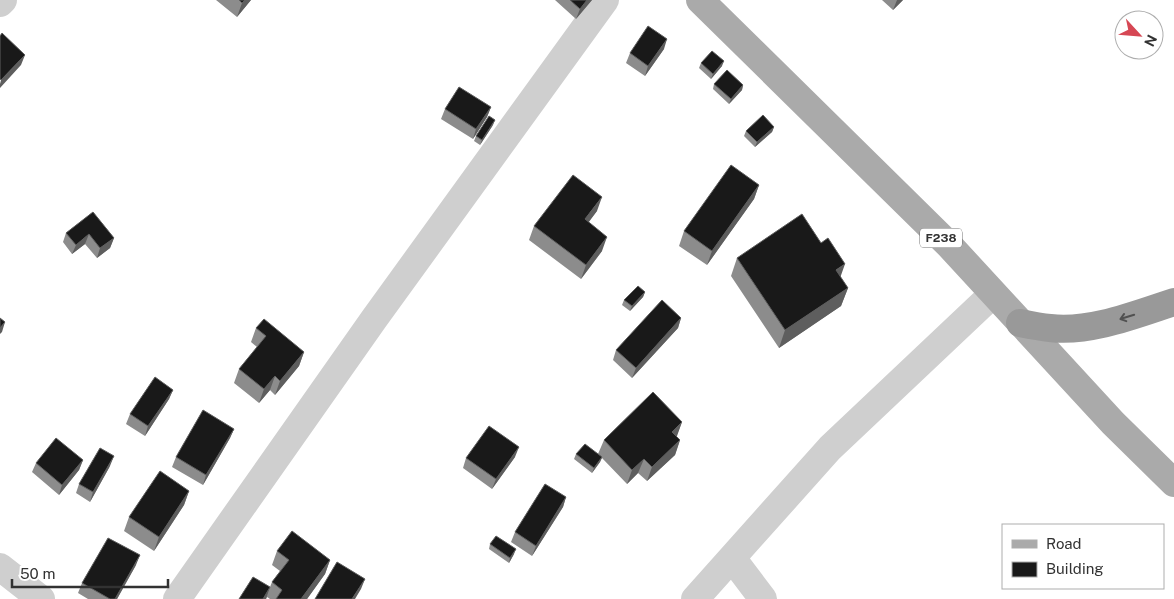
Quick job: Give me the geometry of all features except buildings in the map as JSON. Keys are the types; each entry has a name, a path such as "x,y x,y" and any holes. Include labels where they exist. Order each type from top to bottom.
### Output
{"highway":[{"path":"1020,323 1051,329 1079,328 1121,319 1174,302"}],"main road":[{"name":"F238","path":"700,0 949,245 1114,423 1174,483"}],"street":[{"path":"0,3 3,0"},
{"path":"177,599 374,319 606,0"},
{"path":"695,599 830,448 993,294"},
{"path":"732,558 764,599"},
{"path":"0,567 41,599"}]}
